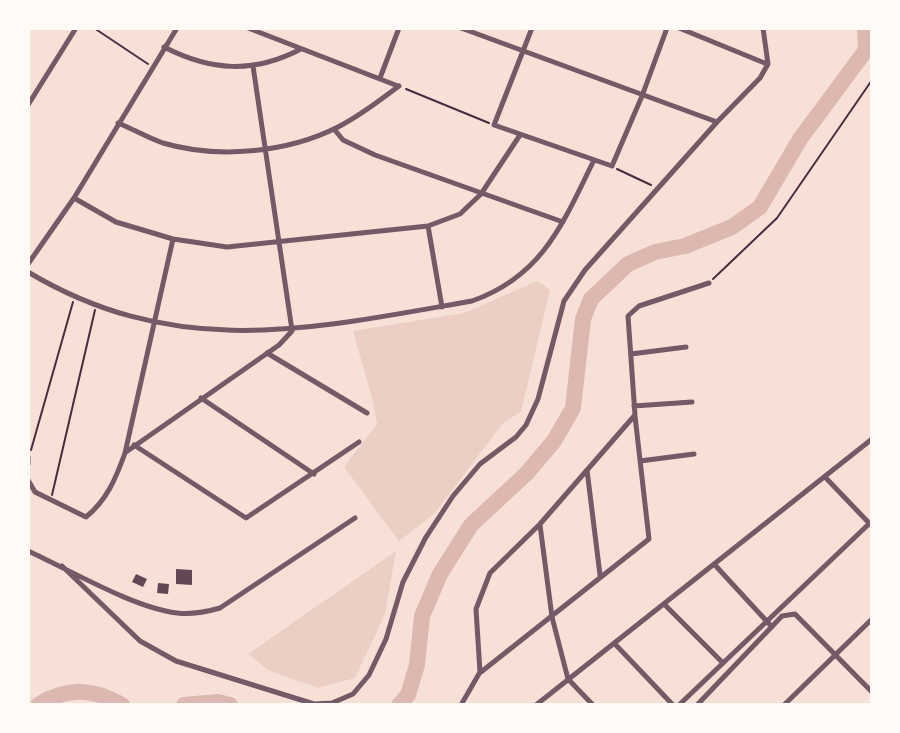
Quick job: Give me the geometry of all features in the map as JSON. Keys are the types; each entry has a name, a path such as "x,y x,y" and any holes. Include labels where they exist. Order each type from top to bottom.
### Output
{"street":[{"path":"28,105 76,28"},
{"path":"28,264 74,198 177,28"},
{"path":"248,28 399,86"},
{"path":"380,78 399,28"},
{"path":"461,28 717,122"},
{"path":"532,28 494,125 612,166 667,28"},
{"path":"680,28 768,64"},
{"path":"62,566 140,641 176,661 314,705 332,703 353,694 369,675 386,639 403,582 426,537 453,496 480,464 516,437 526,425 538,399 564,301 585,270 760,78 768,64 763,28"},
{"path":"164,47 190,60 215,65 253,66 280,60 302,49"},
{"path":"253,66 292,330"},
{"path":"118,123 161,142 198,151 233,154 302,141 334,129 399,86"},
{"path":"334,129 343,140 355,146 563,222"},
{"path":"74,198 116,222 173,239 227,247 428,226 460,214 481,194 520,135"},
{"path":"28,272 95,307 155,323 235,331 292,330 442,307 497,293 519,279 544,251 563,222 594,160"},
{"path":"428,226 442,307"},
{"path":"28,480 35,492 86,517 105,498 125,453 173,239"},
{"path":"461,705 480,672 649,539 634,406 628,316 639,306 709,283"},
{"path":"125,453 267,353 292,330"},
{"path":"631,354 686,347"},
{"path":"267,353 367,413"},
{"path":"201,398 314,474"},
{"path":"634,406 692,402"},
{"path":"480,672 476,609 490,573 540,524 635,415"},
{"path":"536,705 872,439"},
{"path":"134,445 246,518 359,442"},
{"path":"640,461 694,454"},
{"path":"28,457 28,464"},
{"path":"587,470 600,576"},
{"path":"684,704 871,522 825,477"},
{"path":"28,551 151,608 179,614 201,613 220,608 355,518"},
{"path":"540,524 552,617 568,679 593,705"},
{"path":"714,564 772,627"},
{"path":"664,604 723,663"},
{"path":"697,705 782,616 795,614 872,692"},
{"path":"784,705 872,619"},
{"path":"614,643 673,705"}],"path":[{"path":"94,28 153,67"},
{"path":"709,283 777,218 872,80"},
{"path":"399,86 494,125"},
{"path":"612,166 660,189"},
{"path":"28,457 74,297"},
{"path":"51,500 95,307"}],"shaded area":[{"path":"537,281 550,290 521,412 504,422 434,514 399,541 344,467 377,424 353,331 464,313"},
{"path":"396,551 385,614 355,678 318,688 268,670 248,654"}],"building":[{"path":"176,569 192,570 192,585 176,584"},
{"path":"136,574 147,579 143,587 132,582"},
{"path":"158,583 169,584 168,594 157,593"}],"waterway":[{"path":"399,705 408,695 417,665 422,616 440,574 471,525 526,474 554,441 573,408 583,319 591,299 628,264 732,227 760,207 800,139 866,50 865,28"},
{"path":"38,705 59,695 80,692 101,695 122,705"},
{"path":"184,705 218,702 230,705"}]}
